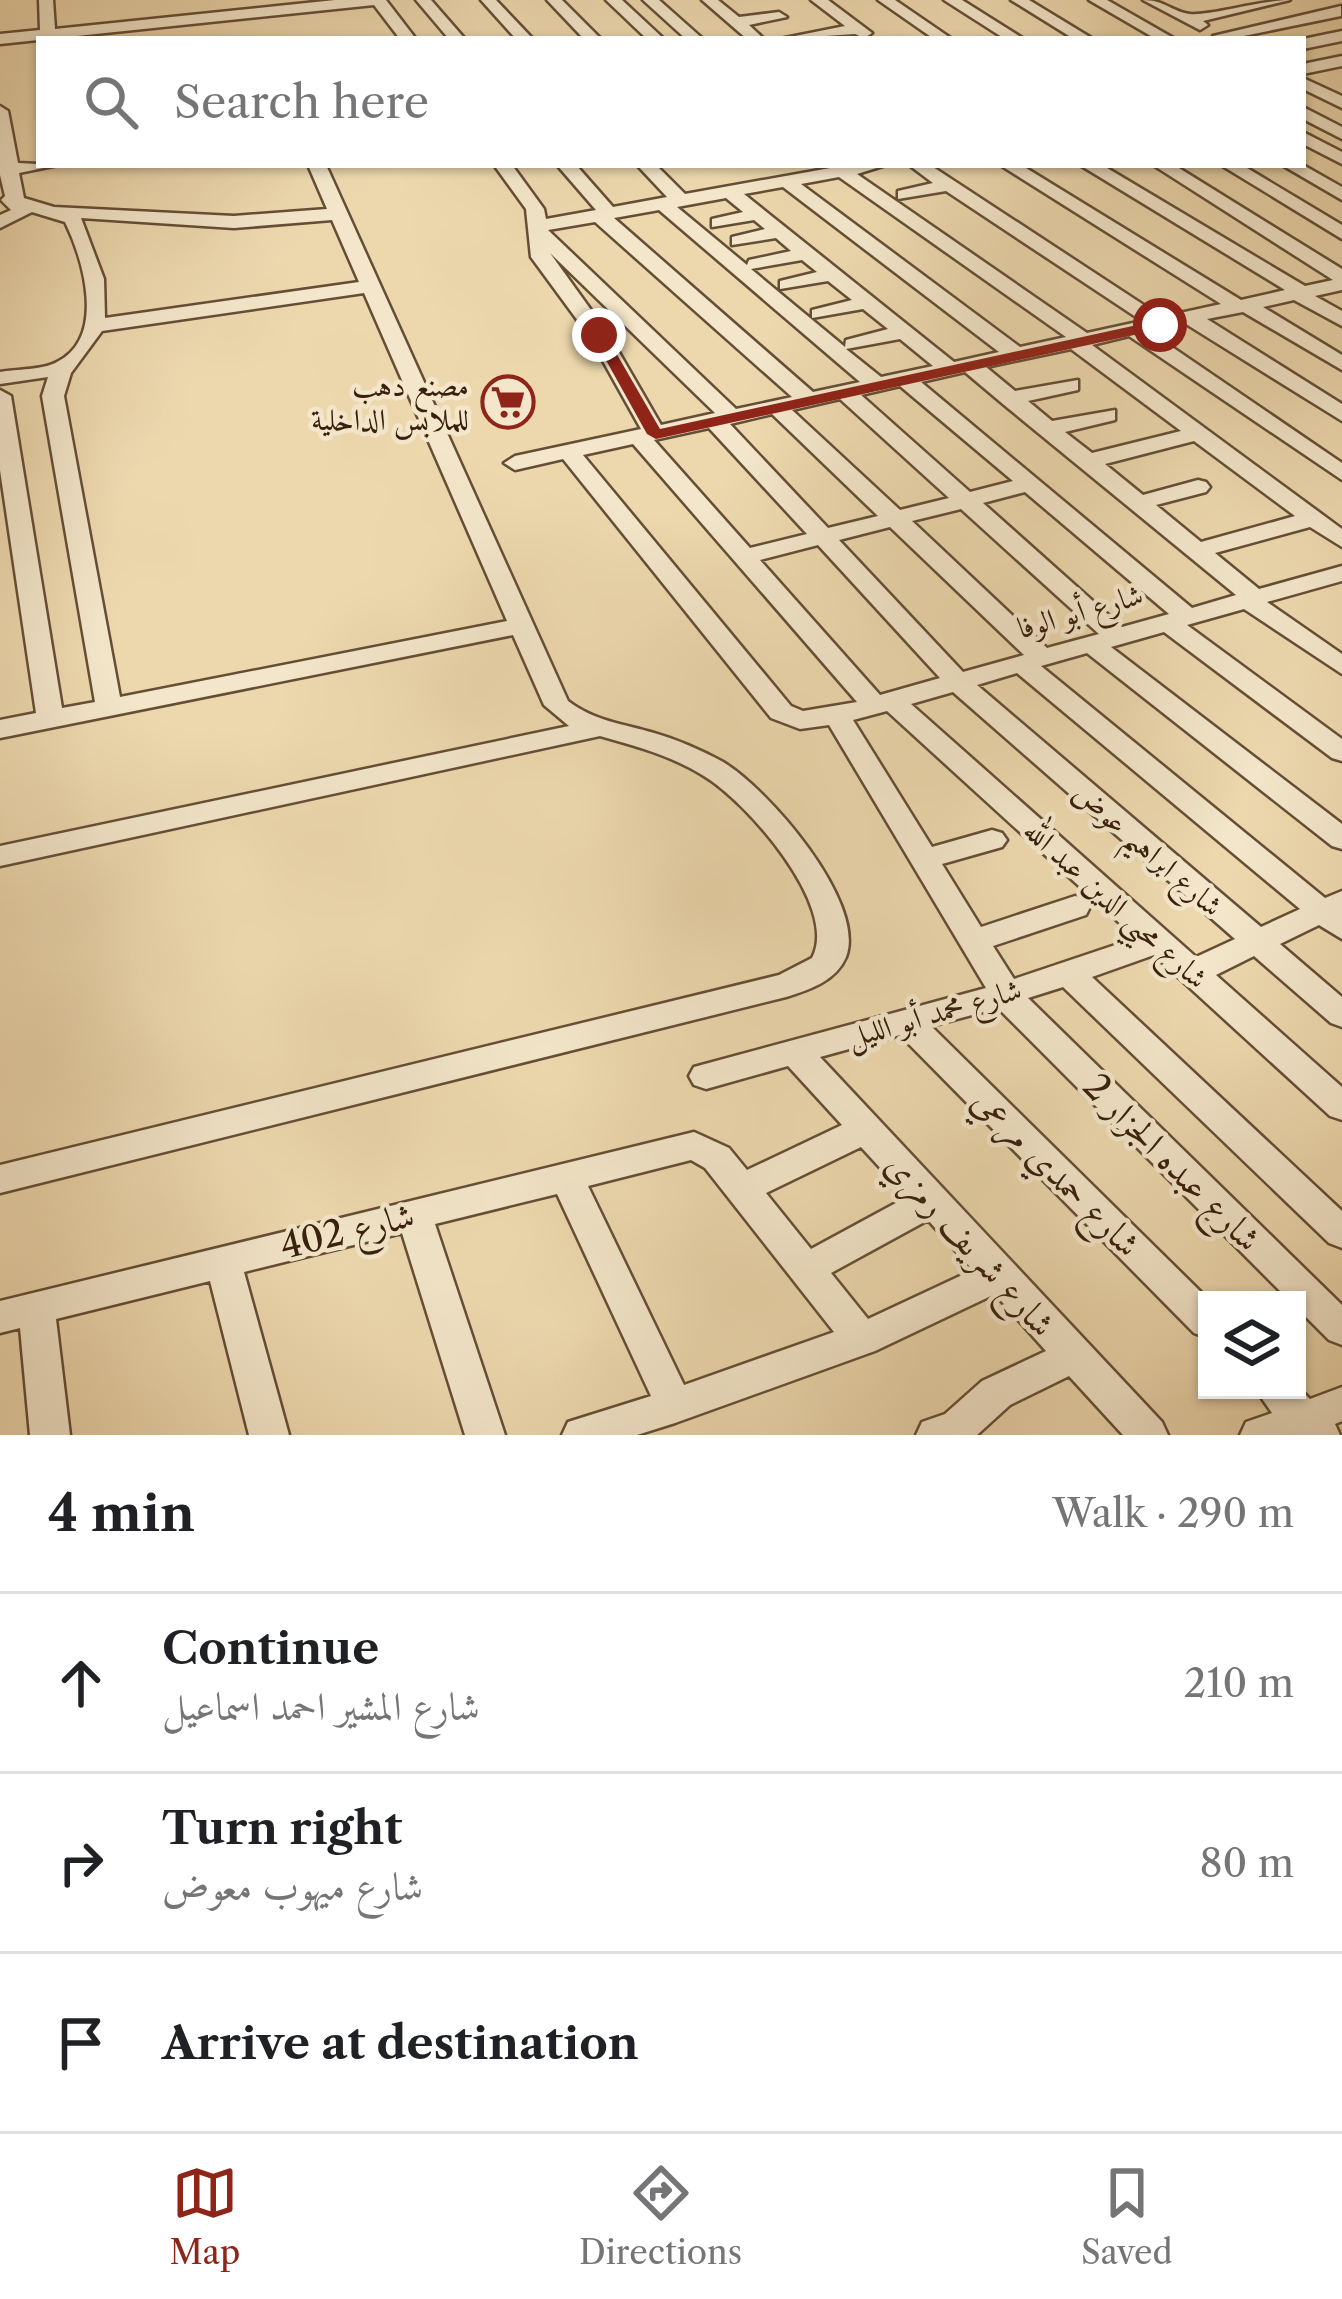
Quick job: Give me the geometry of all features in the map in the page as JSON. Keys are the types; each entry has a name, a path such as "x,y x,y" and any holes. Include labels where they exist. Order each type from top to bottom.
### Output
{"street":[{"path":"46,0 47,29"},
{"path":"126,0 130,20"},
{"path":"3,39 130,20 168,8 323,0"},
{"path":"3,39 378,0 406,36"},
{"path":"423,0 454,36"},
{"path":"488,0 522,36"},
{"path":"554,0 590,36"},
{"path":"614,0 653,36"},
{"path":"650,0 692,36"},
{"path":"711,2 740,0"},
{"path":"818,0 865,34"},
{"path":"885,0 939,36"},
{"path":"951,0 1011,36"},
{"path":"1018,0 1079,36"},
{"path":"1096,0 1162,36"},
{"path":"1150,0 1220,36"},
{"path":"1188,19 1283,0"},
{"path":"1315,0 1341,12"},
{"path":"711,2 752,36"},
{"path":"1233,36 1341,12"},
{"path":"438,18 460,15"},
{"path":"736,22 779,16"},
{"path":"834,36 865,34"},
{"path":"1306,43 1342,36"},
{"path":"1306,77 1342,61"},
{"path":"1306,78 1342,74"},
{"path":"1306,79 1342,104"},
{"path":"0,111 5,170 20,215 0,222"},
{"path":"1306,114 1342,134"},
{"path":"1306,139 1342,159"},
{"path":"5,170 36,166"},
{"path":"0,1179 813,974 831,956 836,935 781,829 721,773 640,737 595,729 572,719 557,705 318,168"},
{"name":"شارع محيي الدين عبد الله","path":"505,168 535,209 541,256 599,335 648,436 744,557 882,703 1342,1107"},
{"path":"568,168 604,215 810,401"},
{"path":"648,168 672,203 878,386"},
{"path":"725,168 758,214 779,232 903,332 1011,399 1250,598 1342,666"},
{"path":"923,168 1160,325"},
{"path":"1014,168 1342,364"},
{"path":"1094,168 1342,320"},
{"path":"1167,168 1342,281"},
{"path":"1235,168 1342,233"},
{"path":"1296,168 1342,195"},
{"path":"534,227 843,169 1342,540"},
{"path":"904,195 972,172"},
{"path":"795,175 1018,356"},
{"path":"12,201 60,211 234,222 336,214"},
{"path":"60,211 78,228 98,306 96,326 62,368 38,462 58,585 109,707"},
{"path":"719,223 758,214"},
{"name":"شارع ابراهيم عوض","path":"534,227 725,420 824,537 957,681 1342,1016"},
{"path":"739,241 779,232"},
{"path":"756,265 806,253"},
{"path":"788,285 832,274"},
{"path":"515,463 1301,294 1342,281"},
{"path":"96,326 368,286"},
{"path":"819,314 867,302"},
{"path":"1191,318 1342,414"},
{"path":"1135,330 1342,473"},
{"path":"853,344 903,332"},
{"path":"0,377 62,368"},
{"path":"906,380 1030,484 1175,618 1342,752"},
{"path":"1011,399 1070,385"},
{"path":"846,393 967,502 1103,639 1342,839"},
{"path":"0,396 38,462 58,585 50,719"},
{"path":"778,408 896,520 1031,660 1335,914 1192,972"},
{"path":"1048,429 1107,415"},
{"path":"1089,461 1199,433"},
{"path":"569,452 781,712 800,720 837,716"},
{"path":"744,557 1030,484"},
{"path":"1138,503 1198,488"},
{"path":"1197,550 1313,519"},
{"name":"شارع أبو الوفا","path":"837,716 1175,618 1335,581"},
{"path":"0,729 521,626"},
{"name":"شارع عبده الجزار 2","path":"837,716 1006,994 1342,1329"},
{"path":"0,856 595,729"},
{"path":"926,859 992,840"},
{"path":"976,940 1076,907"},
{"name":"شارع محمد أبو الليل","path":"706,1076 1006,994 1159,942"},
{"path":"1068,973 1342,1233"},
{"name":"شارع حمدي مرعي","path":"907,1022 1198,1313"},
{"name":"شارع شريف رمزي","path":"795,1052 1148,1435"},
{"path":"862,1339 741,1189 866,1129"},
{"name":"شارع 402","path":"18,1312 694,1146 717,1158 741,1189"},
{"path":"565,1175 675,1406"},
{"path":"806,1269 931,1201"},
{"path":"414,1213 485,1435"},
{"path":"223,1261 269,1435"},
{"path":"582,1435 862,1339 927,1313 998,1275"},
{"path":"18,1312 41,1433"},
{"path":"936,1435 958,1427 996,1393 1073,1357"},
{"path":"1284,1399 1312,1427"},
{"path":"1260,1435 1312,1427 1342,1404"}],"place":[{"name":"مصنع دهب للملابس الداخلية","path":"508,402"}],"route":[{"path":"599,335 656,434 1160,325"}]}
